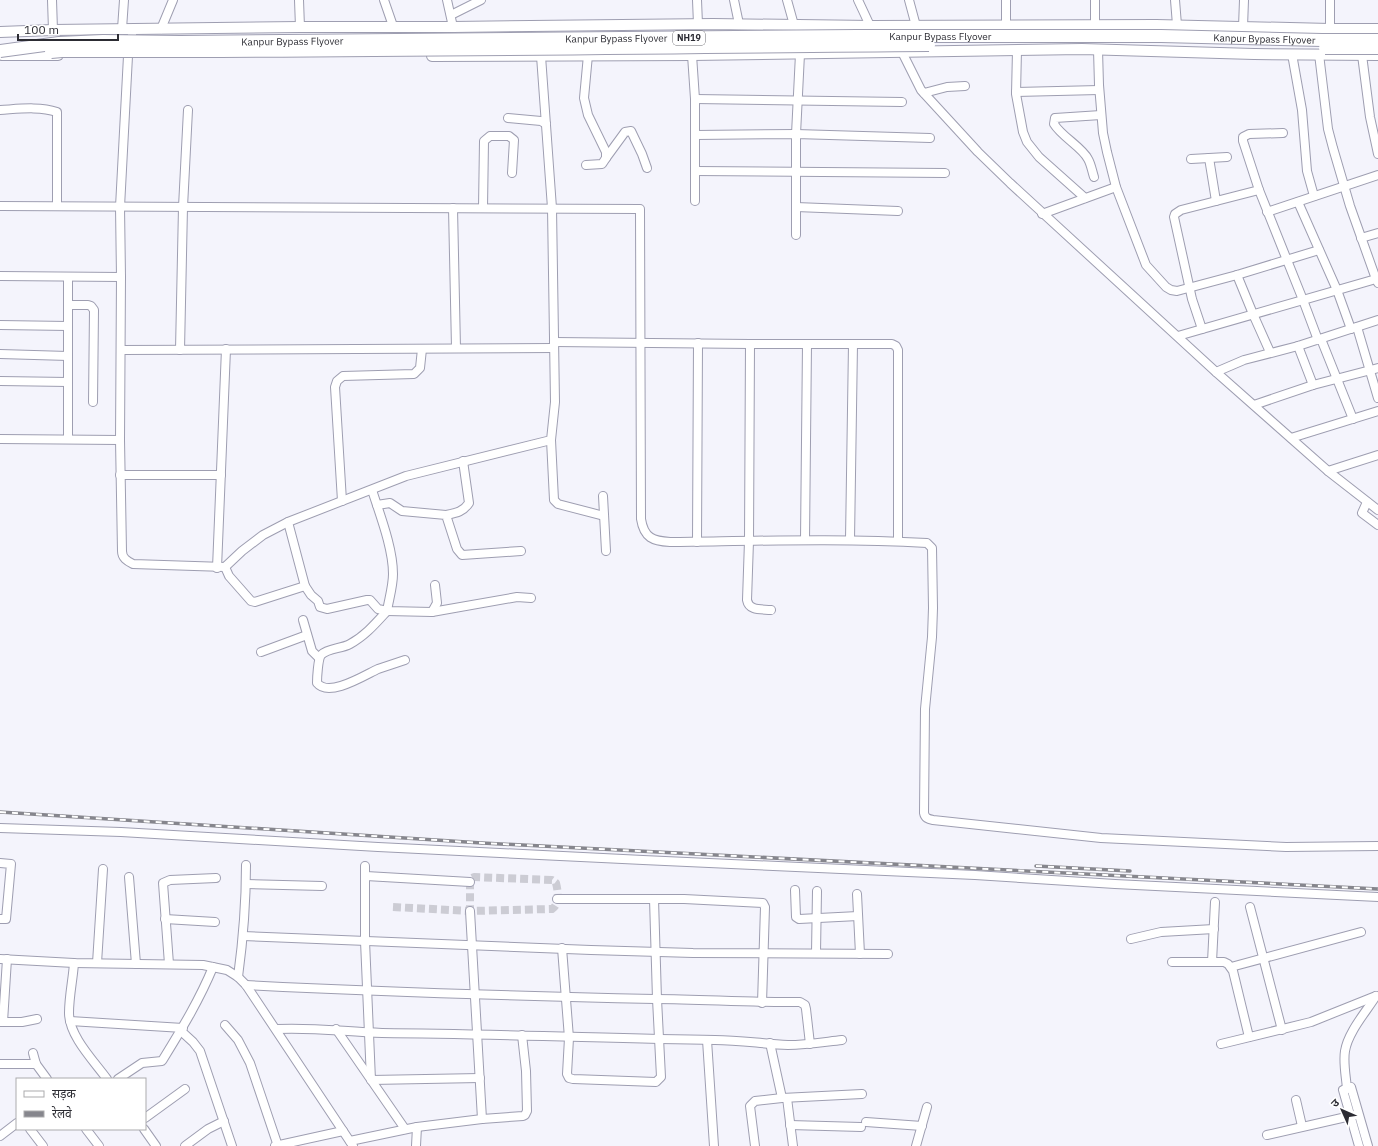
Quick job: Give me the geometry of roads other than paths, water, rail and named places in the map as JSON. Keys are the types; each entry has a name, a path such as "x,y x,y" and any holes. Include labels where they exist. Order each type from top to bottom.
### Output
{"highway":[{"name":"Kanpur Bypass Flyover","path":"0,51 58,43 103,41 180,42 858,36 1161,36 1378,40"},
{"name":"Kanpur Bypass Flyover","path":"0,59 62,51 510,50 1153,43 1321,48 1378,48"}],"main road":[{"path":"0,32 300,26 698,24 871,26 1177,25 1378,29"},
{"path":"0,55 541,56 800,54 1017,50 1378,55"}],"street":[{"path":"52,0 53,30"},
{"path":"124,0 128,56 120,207 120,475 122,554 125,560 132,564 221,568 263,535 288,522 406,476 551,440"},
{"path":"161,29 173,0"},
{"path":"299,0 300,26"},
{"path":"384,0 394,26"},
{"path":"447,0 453,26"},
{"path":"451,15 481,0"},
{"path":"697,0 698,24"},
{"path":"734,0 739,24"},
{"path":"787,0 794,25"},
{"path":"858,0 882,52"},
{"path":"909,0 916,26"},
{"path":"1006,0 1006,25"},
{"path":"1095,0 1095,25"},
{"path":"1175,0 1177,25"},
{"path":"1243,27 1244,0"},
{"path":"1330,0 1330,29"},
{"path":"899,26 902,52 922,90 978,152 1042,214 1216,372 1328,471 1378,510"},
{"path":"1017,50 1016,92 1023,132 1027,142 1039,157 1085,198"},
{"path":"1098,50 1101,115 1107,152 1116,187 1143,259 1149,270 1166,287 1177,291 1287,261 1319,250"},
{"path":"796,235 796,134 800,54"},
{"path":"1292,54 1302,110 1307,171 1314,196"},
{"path":"1178,336 1336,290 1377,280 1344,188 1328,129 1319,54"},
{"path":"588,55 584,98 588,115 606,152 606,158"},
{"path":"692,55 696,135 696,201"},
{"path":"1362,55 1370,118 1378,154"},
{"path":"541,56 552,208 555,402 551,440 554,500 558,504 604,516"},
{"path":"924,93 947,87 966,86"},
{"path":"1016,92 1099,90"},
{"path":"695,99 902,102"},
{"path":"0,110 42,109 57,112 57,206"},
{"path":"180,350 183,207 188,110"},
{"path":"1094,177 1087,158 1082,151 1057,129 1054,124 1055,118 1101,115"},
{"path":"508,118 541,121 546,124"},
{"path":"586,165 602,164 625,132 631,130 647,168"},
{"path":"1283,133 1249,134 1243,137 1243,141 1258,190 1353,419"},
{"path":"696,135 796,134 930,138"},
{"path":"483,208 484,141 487,137 509,136 514,140 512,173"},
{"path":"1191,159 1227,156"},
{"path":"1209,158 1216,201"},
{"path":"695,170 945,173"},
{"path":"1267,212 1378,176"},
{"path":"1042,214 1116,187"},
{"path":"1202,329 1189,288 1174,217 1175,214 1181,210 1258,190"},
{"path":"1298,202 1336,290 1374,369 1378,398"},
{"path":"0,206 640,209 642,526 650,538 657,541 898,541 927,543 932,548 933,608 930,656 925,698 924,813 928,819 1101,838 1286,847 1378,846"},
{"path":"796,207 898,211"},
{"path":"453,208 456,348"},
{"path":"1362,238 1378,233"},
{"path":"1237,275 1270,352"},
{"path":"0,276 121,277"},
{"path":"68,277 68,439"},
{"path":"68,305 88,305 94,310 93,402"},
{"path":"1216,372 1244,360 1270,352 1298,346 1378,320"},
{"path":"0,325 68,326"},
{"path":"121,350 422,349 640,342 892,344 896,346 898,350 898,541"},
{"path":"697,542 698,343"},
{"path":"750,344 748,603 753,608 771,610"},
{"path":"805,540 807,344"},
{"path":"850,540 853,344"},
{"path":"1298,346 1313,385"},
{"path":"226,349 221,475 221,568 251,601 255,602 305,586"},
{"path":"342,501 335,387 337,381 343,376 414,374 420,368 422,349"},
{"path":"0,354 68,356"},
{"path":"1254,405 1313,385 1374,369"},
{"path":"0,381 68,382"},
{"path":"1291,438 1378,411"},
{"path":"0,439 120,440"},
{"path":"1328,471 1378,455"},
{"path":"377,505 390,503 402,511 446,515 462,511 469,503 463,461"},
{"path":"120,475 221,475"},
{"path":"372,490 392,560 393,576 387,611 358,639 350,644 322,654 319,658 317,683 323,688 339,686 405,660"},
{"path":"603,496 606,550"},
{"path":"1367,502 1362,513 1378,525"},
{"path":"446,515 457,549 462,554 521,551"},
{"path":"288,522 305,586 311,595 318,600 320,607 323,609 370,600 378,609 387,611 432,612 517,598 531,598"},
{"path":"432,612 437,603 435,585"},
{"path":"303,620 312,650 319,658"},
{"path":"261,652 307,635"},
{"path":"0,828 121,832 651,861 975,875 1115,884 1378,897"},
{"path":"0,863 11,864 6,919 0,919"},
{"path":"238,977 243,936 246,864"},
{"path":"366,866 368,1032 371,1080"},
{"path":"97,963 103,869"},
{"path":"129,876 136,964"},
{"path":"366,876 470,882"},
{"path":"169,964 162,887 163,884 170,880 216,878"},
{"path":"246,884 322,886"},
{"path":"796,890 796,914 797,918 800,920 858,916"},
{"path":"816,953 817,891"},
{"path":"858,894 860,954"},
{"path":"557,899 684,899 763,903 765,907 762,1003"},
{"path":"562,948 569,1038 567,1074 569,1078 656,1082 661,1077 654,899"},
{"path":"1212,962 1215,902"},
{"path":"1250,907 1282,1030"},
{"path":"470,911 482,1119"},
{"path":"165,919 215,922"},
{"path":"1131,939 1161,932 1214,929"},
{"path":"1231,967 1362,932"},
{"path":"243,936 656,952 888,954"},
{"path":"37,1019 22,1022 1,1022 4,959 74,963 202,964 227,970 238,977 246,985 277,1029 352,1143 417,1127 525,1115 527,1111 526,1071 522,1035"},
{"path":"1172,962 1224,962 1228,964 1231,967 1249,1037"},
{"path":"74,963 68,1014 78,1041 106,1078"},
{"path":"120,1078 142,1063 162,1061 182,1030 201,996 213,967"},
{"path":"246,985 368,991 762,1003 800,1002 805,1005 809,1026 810,1044"},
{"path":"1221,1044 1311,1022 1377,994"},
{"path":"1368,1146 1343,1090 1347,1089 1344,1062 1345,1050 1349,1036 1377,994"},
{"path":"70,1021 182,1030 200,1051 232,1146"},
{"path":"225,1025 238,1040 250,1063 277,1146 343,1131"},
{"path":"277,1029 294,1028 368,1032 522,1035 569,1038 740,1040 789,1045 842,1040"},
{"path":"336,1030 405,1129"},
{"path":"707,1040 714,1146"},
{"path":"770,1043 785,1098 793,1146"},
{"path":"33,1053 36,1064 46,1078"},
{"path":"0,1064 36,1064"},
{"path":"371,1080 480,1078"},
{"path":"146,1117 185,1089"},
{"path":"755,1146 750,1106 755,1101 862,1094"},
{"path":"1296,1100 1302,1126"},
{"path":"916,1146 927,1107"},
{"path":"1267,1135 1355,1115"},
{"path":"1355,1115 1359,1146"},
{"path":"185,1146 224,1121"},
{"path":"0,1136 16,1125"},
{"path":"790,1126 922,1126"},
{"path":"416,1146 417,1127"},
{"path":"31,1130 43,1146"},
{"path":"87,1130 99,1146"},
{"path":"145,1130 156,1146"}],"tunnel":[{"path":"393,907 470,911 552,909 555,907 557,901 558,893 556,883 552,880 474,877 470,882 470,911"}],"railway":[{"path":"0,812 482,843 1378,889"},
{"path":"1036,866 1130,871"}]}
